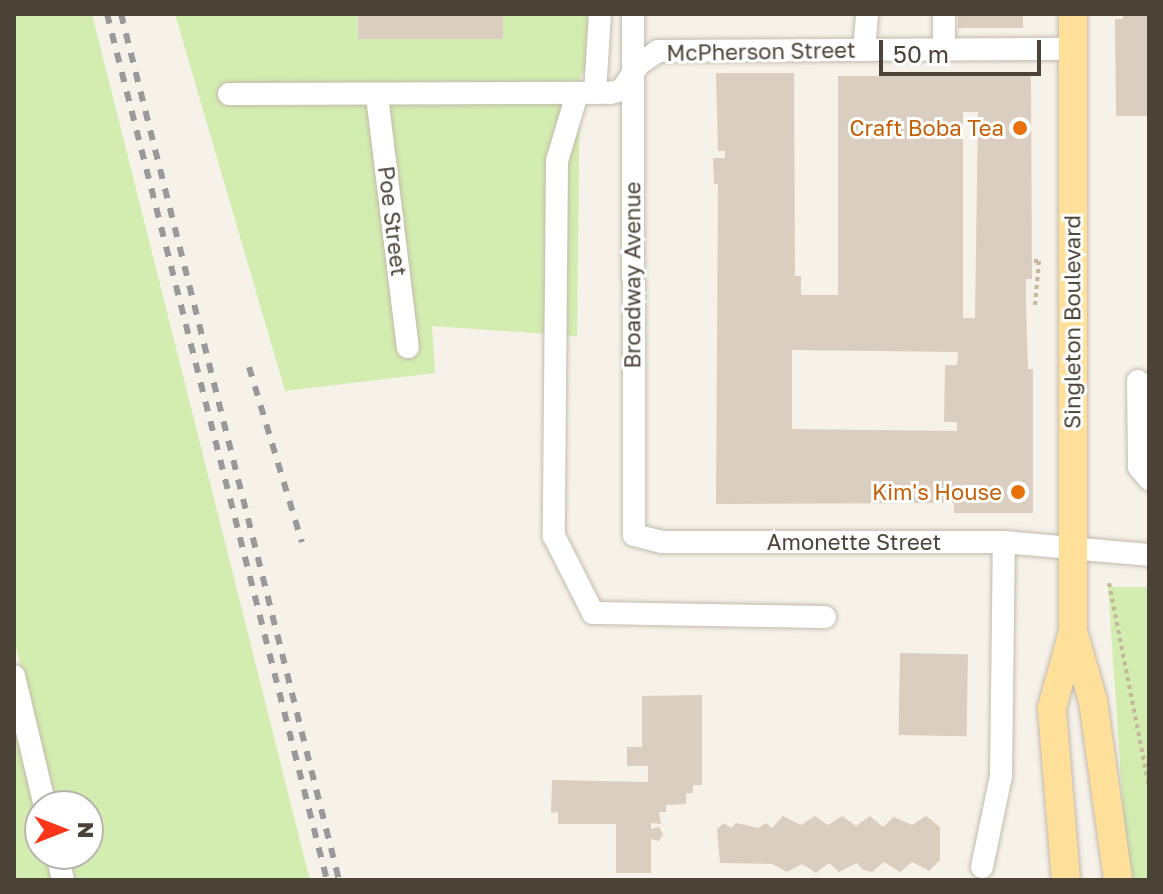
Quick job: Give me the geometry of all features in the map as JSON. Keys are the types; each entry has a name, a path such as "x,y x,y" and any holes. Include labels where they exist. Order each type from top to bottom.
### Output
{"main road":[{"name":"Singleton Boulevard","path":"1066,880 1052,708 1073,631 1073,14"},
{"name":"Singleton Boulevard","path":"1073,631 1093,701 1118,880"}],"street":[{"path":"600,14 586,94 557,161 554,536 593,613 825,617"},
{"name":"Broadway Avenue","path":"633,14 634,535"},
{"path":"864,50 867,14"},
{"path":"944,14 944,49"},
{"name":"McPherson Street","path":"229,94 586,94 622,90 633,79 639,64 658,51 1073,49"},
{"name":"Poe Street","path":"377,96 408,347"},
{"path":"1138,381 1139,467 1149,479"},
{"name":"Amonette Street","path":"634,535 662,542 1004,542 1149,555"},
{"path":"982,867 1001,776 1004,542"},
{"path":"14,676 41,790"}],"path":[{"path":"1034,261 1039,261 1035,305"},
{"path":"1109,583 1149,787"}],"green space":[{"path":"14,14 92,14 310,880 75,880 72,870 104,870 104,790 52,790 14,640"},
{"path":"175,14 591,14 589,67 580,77 577,336 432,326 435,373 285,391"},
{"path":"1108,587 1149,587 1149,880 1128,880"},
{"path":"14,716 32,790 24,790 24,870 52,870 55,880 14,880"}],"building":[{"path":"358,14 503,14 503,39 358,39"},
{"path":"958,14 1023,14 1023,28 958,28"},
{"path":"1123,14 1149,14 1149,116 1116,116 1115,19 1123,19"},
{"path":"716,73 794,73 795,276 801,276 801,295 838,295 838,76 1031,76 1032,279 1026,279 1026,304 1028,369 1033,369 1033,513 954,513 954,503 716,504 718,184 714,184 713,158 725,158 725,151 718,151","holes":["963,112 978,112 975,318 963,318","792,350 958,352 957,365 945,365 944,422 957,422 957,431 792,429"]},
{"path":"900,653 968,654 967,736 899,735"},
{"path":"702,695 702,785 693,785 693,793 686,793 686,804 666,805 666,812 659,812 661,824 651,823 651,829 659,827 663,834 659,841 651,839 651,873 616,873 616,824 558,824 558,812 551,813 552,780 648,782 648,766 627,766 627,747 642,747 642,696"},
{"path":"783,816 801,825 815,816 828,825 842,816 856,826 870,816 883,827 894,817 912,825 926,816 940,827 940,860 929,871 912,862 900,872 884,862 872,872 863,870 857,863 839,872 829,863 816,873 802,864 787,872 772,864 720,863 717,829 724,823 731,828 736,823 758,828 766,823 772,828"}],"railway":[{"path":"107,14 327,880"},
{"path":"121,14 339,880"},
{"path":"249,367 302,542"}],"place":[{"name":"Craft Boba Tea","path":"1020,128"},
{"name":"Kim's House","path":"1018,492"}]}
